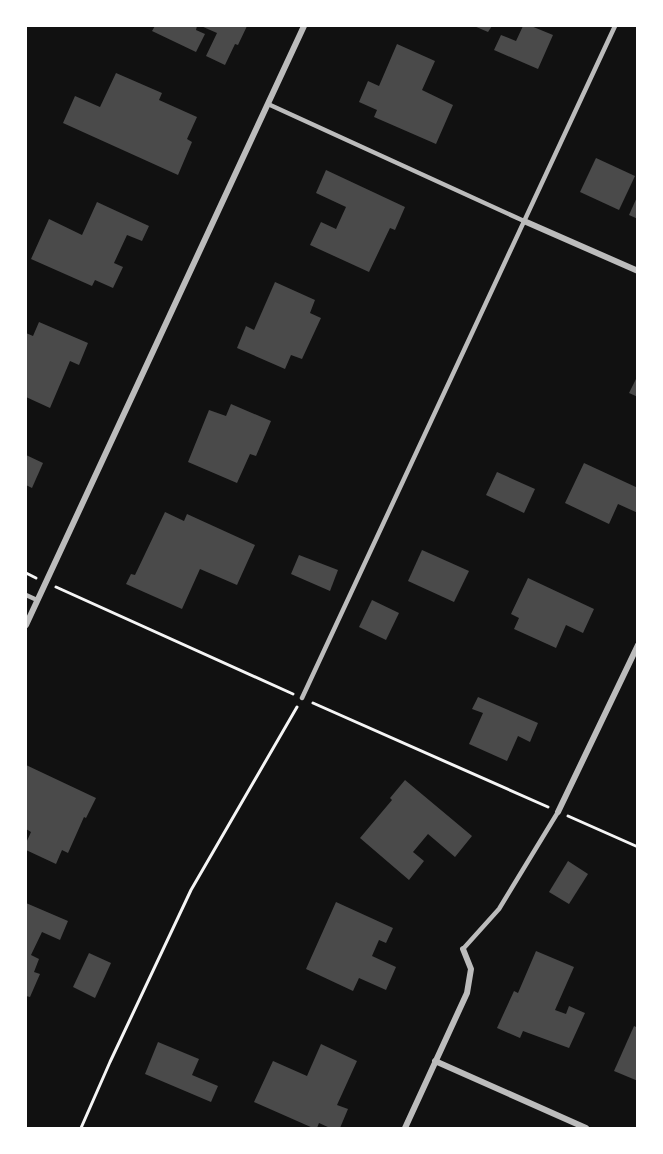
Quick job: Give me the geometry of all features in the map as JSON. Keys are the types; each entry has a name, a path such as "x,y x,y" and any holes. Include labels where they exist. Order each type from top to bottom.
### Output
{"street":[{"path":"26,625 304,26"},
{"path":"524,220 638,271"},
{"path":"558,812 638,645"},
{"path":"405,1128 467,993 471,969 463,949"},
{"path":"435,1061 586,1128"}],"lane":[{"path":"302,698 615,26"},
{"path":"268,104 524,220"},
{"path":"26,595 37,600"},
{"path":"463,949 499,909 558,812"}],"path":[{"path":"26,573 638,847"},
{"path":"81,1128 191,890 302,698"}],"building":[{"path":"155,26 197,26 196,30 205,34 196,52 152,31"},
{"path":"201,26 247,26 225,65 206,56 217,33"},
{"path":"474,26 492,26 488,32"},
{"path":"523,26 531,26 553,35 538,69 494,50 501,35 516,41"},
{"path":"397,44 435,61 422,90 453,105 436,144 374,117 377,110 359,102 368,81 379,86"},
{"path":"116,73 162,93 159,100 197,117 187,139 192,142 178,175 63,123 75,96 100,107"},
{"path":"596,158 635,176 619,210 580,192"},
{"path":"326,170 405,207 395,230 390,228 369,272 310,245 321,222 336,229 346,207 316,193"},
{"path":"638,195 638,219 629,215"},
{"path":"97,202 149,226 142,241 127,235 114,263 123,267 113,288 95,280 92,286 31,259 49,219 82,235"},
{"path":"275,282 315,300 310,313 321,318 302,359 291,355 285,369 237,348 246,326 254,330"},
{"path":"39,322 88,343 79,365 70,361 50,408 26,397 26,333 33,336"},
{"path":"638,375 638,397 629,393"},
{"path":"231,404 271,421 256,456 250,454 237,483 188,462 209,410 226,416"},
{"path":"26,455 43,463 32,488 26,485"},
{"path":"584,463 638,488 638,513 618,504 609,524 565,503"},
{"path":"497,472 535,489 524,513 486,495"},
{"path":"165,512 184,521 187,514 255,545 237,585 200,569 182,609 126,584 131,574 135,575"},
{"path":"422,550 469,571 454,602 408,581"},
{"path":"299,555 338,570 330,591 291,574"},
{"path":"528,578 594,609 583,633 566,625 556,648 514,629 519,618 511,614"},
{"path":"372,600 399,613 386,640 359,627"},
{"path":"478,697 538,723 530,742 518,736 507,761 469,744 483,713 472,709"},
{"path":"26,765 96,798 86,818 84,817 68,853 62,850 56,864 26,850 26,843 31,832 26,829"},
{"path":"405,780 472,836 455,857 428,834 413,852 424,861 409,880 360,838 392,800 390,798"},
{"path":"568,861 588,874 569,904 549,892"},
{"path":"336,902 393,928 386,943 379,940 372,956 396,967 386,990 359,978 353,991 306,969"},
{"path":"26,903 68,921 60,940 42,932 31,955 39,959 34,972 40,974 30,997 26,996"},
{"path":"536,951 574,967 555,1010 566,1014 569,1006 585,1013 569,1048 523,1031 520,1038 497,1028 514,991 518,993"},
{"path":"89,953 111,963 95,998 73,987"},
{"path":"634,1026 638,1028 638,1081 614,1071"},
{"path":"158,1042 199,1059 192,1075 218,1086 211,1102 145,1074"},
{"path":"321,1044 357,1061 337,1105 348,1109 340,1128 330,1128 319,1123 317,1128 313,1128 254,1102 273,1061 307,1076"}]}
